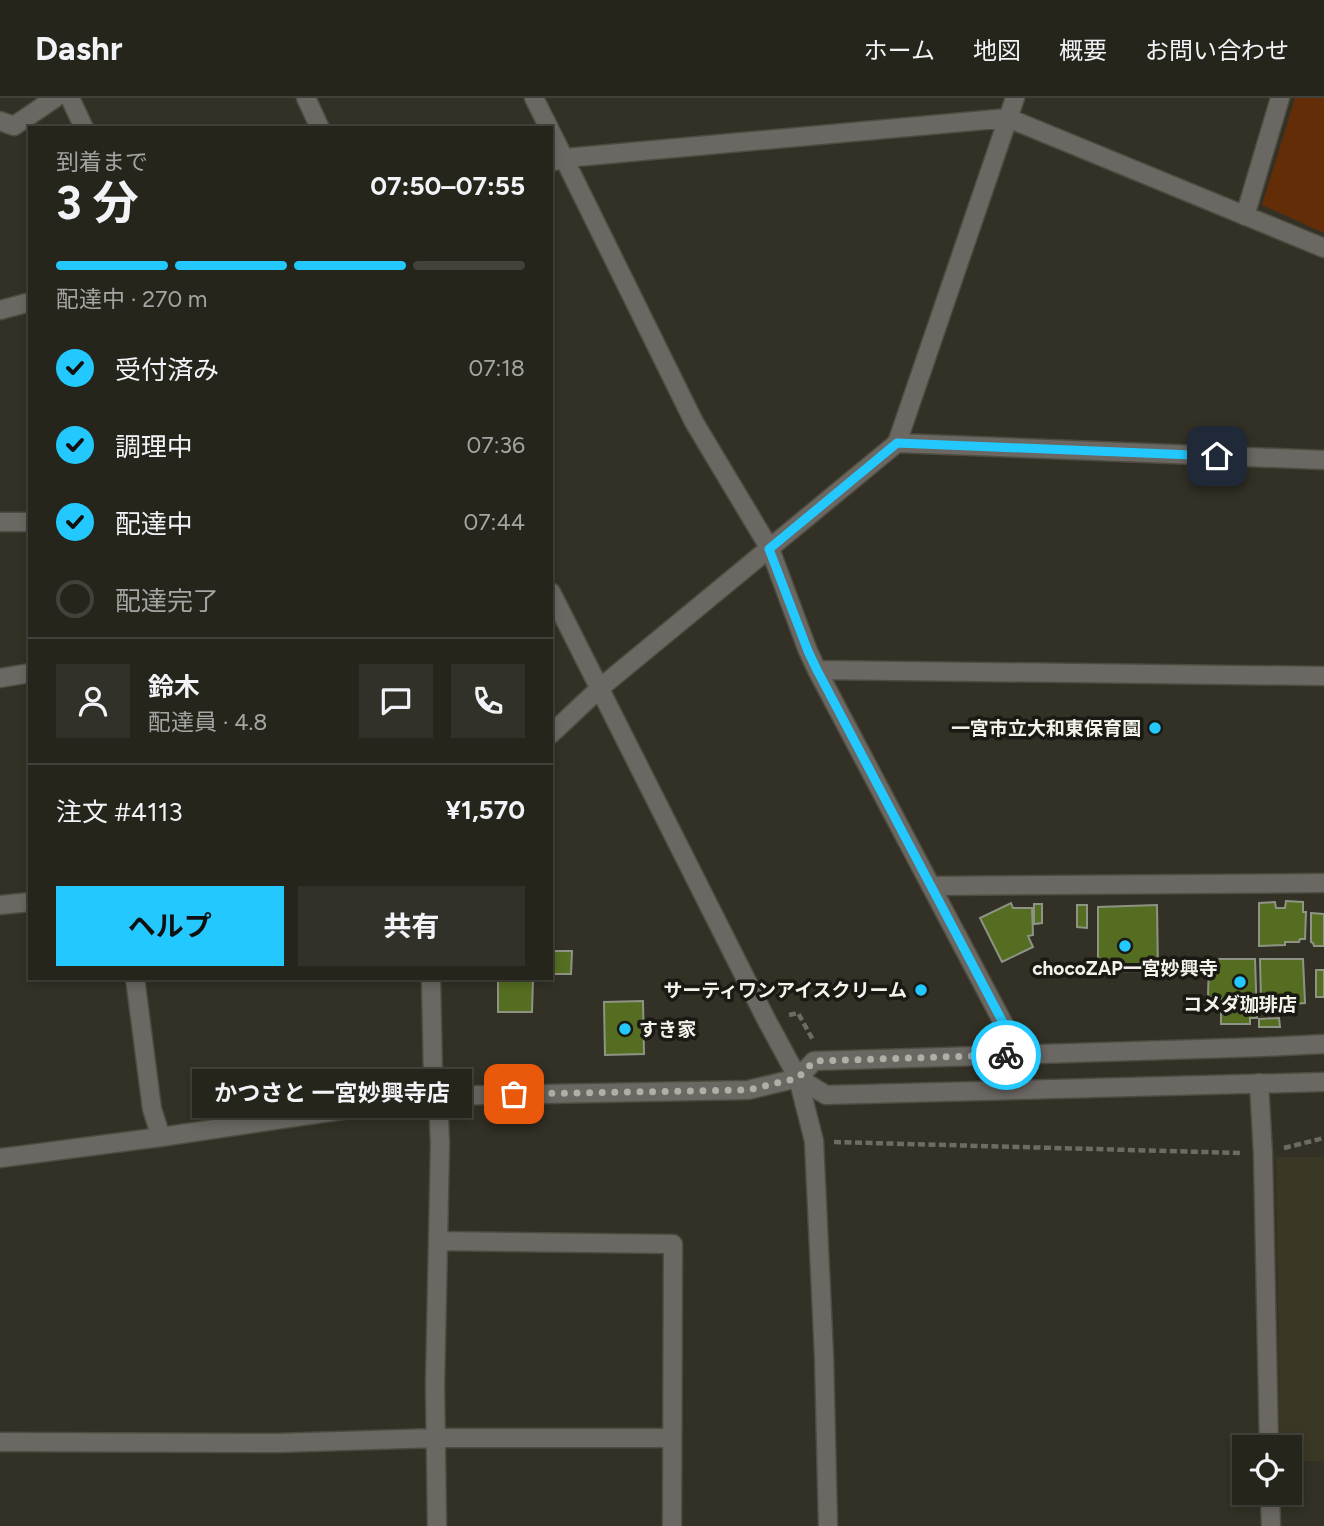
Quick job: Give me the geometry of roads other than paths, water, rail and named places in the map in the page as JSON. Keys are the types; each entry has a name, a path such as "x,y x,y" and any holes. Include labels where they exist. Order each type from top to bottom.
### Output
{"street":[{"path":"0,121 14,126 55,98"},
{"path":"70,98 84,126"},
{"path":"306,98 319,126"},
{"path":"534,98 548,126"},
{"path":"553,732 600,688 897,443 1015,98"},
{"path":"1245,216 1280,98"},
{"path":"558,160 1008,118 1324,248"},
{"path":"553,141 558,160 694,422 769,549 817,670 1008,1032 1016,1054"},
{"path":"0,310 28,303"},
{"path":"897,443 1324,460"},
{"path":"0,522 28,525"},
{"path":"553,596 765,1019 798,1078 814,1141 824,1356 828,1526"},
{"path":"817,670 1324,676"},
{"path":"0,678 28,673"},
{"path":"931,886 1324,883"},
{"path":"0,905 28,902"},
{"path":"135,980 152,1109 161,1137"},
{"path":"432,980 433,1075 438,1096 440,1144 435,1386 437,1526"},
{"path":"0,1158 438,1096 748,1090 798,1078 814,1061 1324,1044"},
{"path":"798,1078 826,1095 1324,1082"},
{"path":"1259,1083 1269,1435"},
{"path":"438,1241 673,1244 672,1526"},
{"path":"0,1443 672,1438"},
{"path":"1270,1505 1271,1526"}],"place":[{"name":"一宮市立大和東保育園","path":"1155,728"},
{"name":"chocoZAP一宮妙興寺","path":"1125,946"},
{"name":"コメダ珈琲店","path":"1240,982"},
{"name":"サーティワンアイスクリーム","path":"921,990"},
{"name":"すき家","path":"625,1029"},
{"name":"かつさと 一宮妙興寺店","path":"514,1094"}]}
